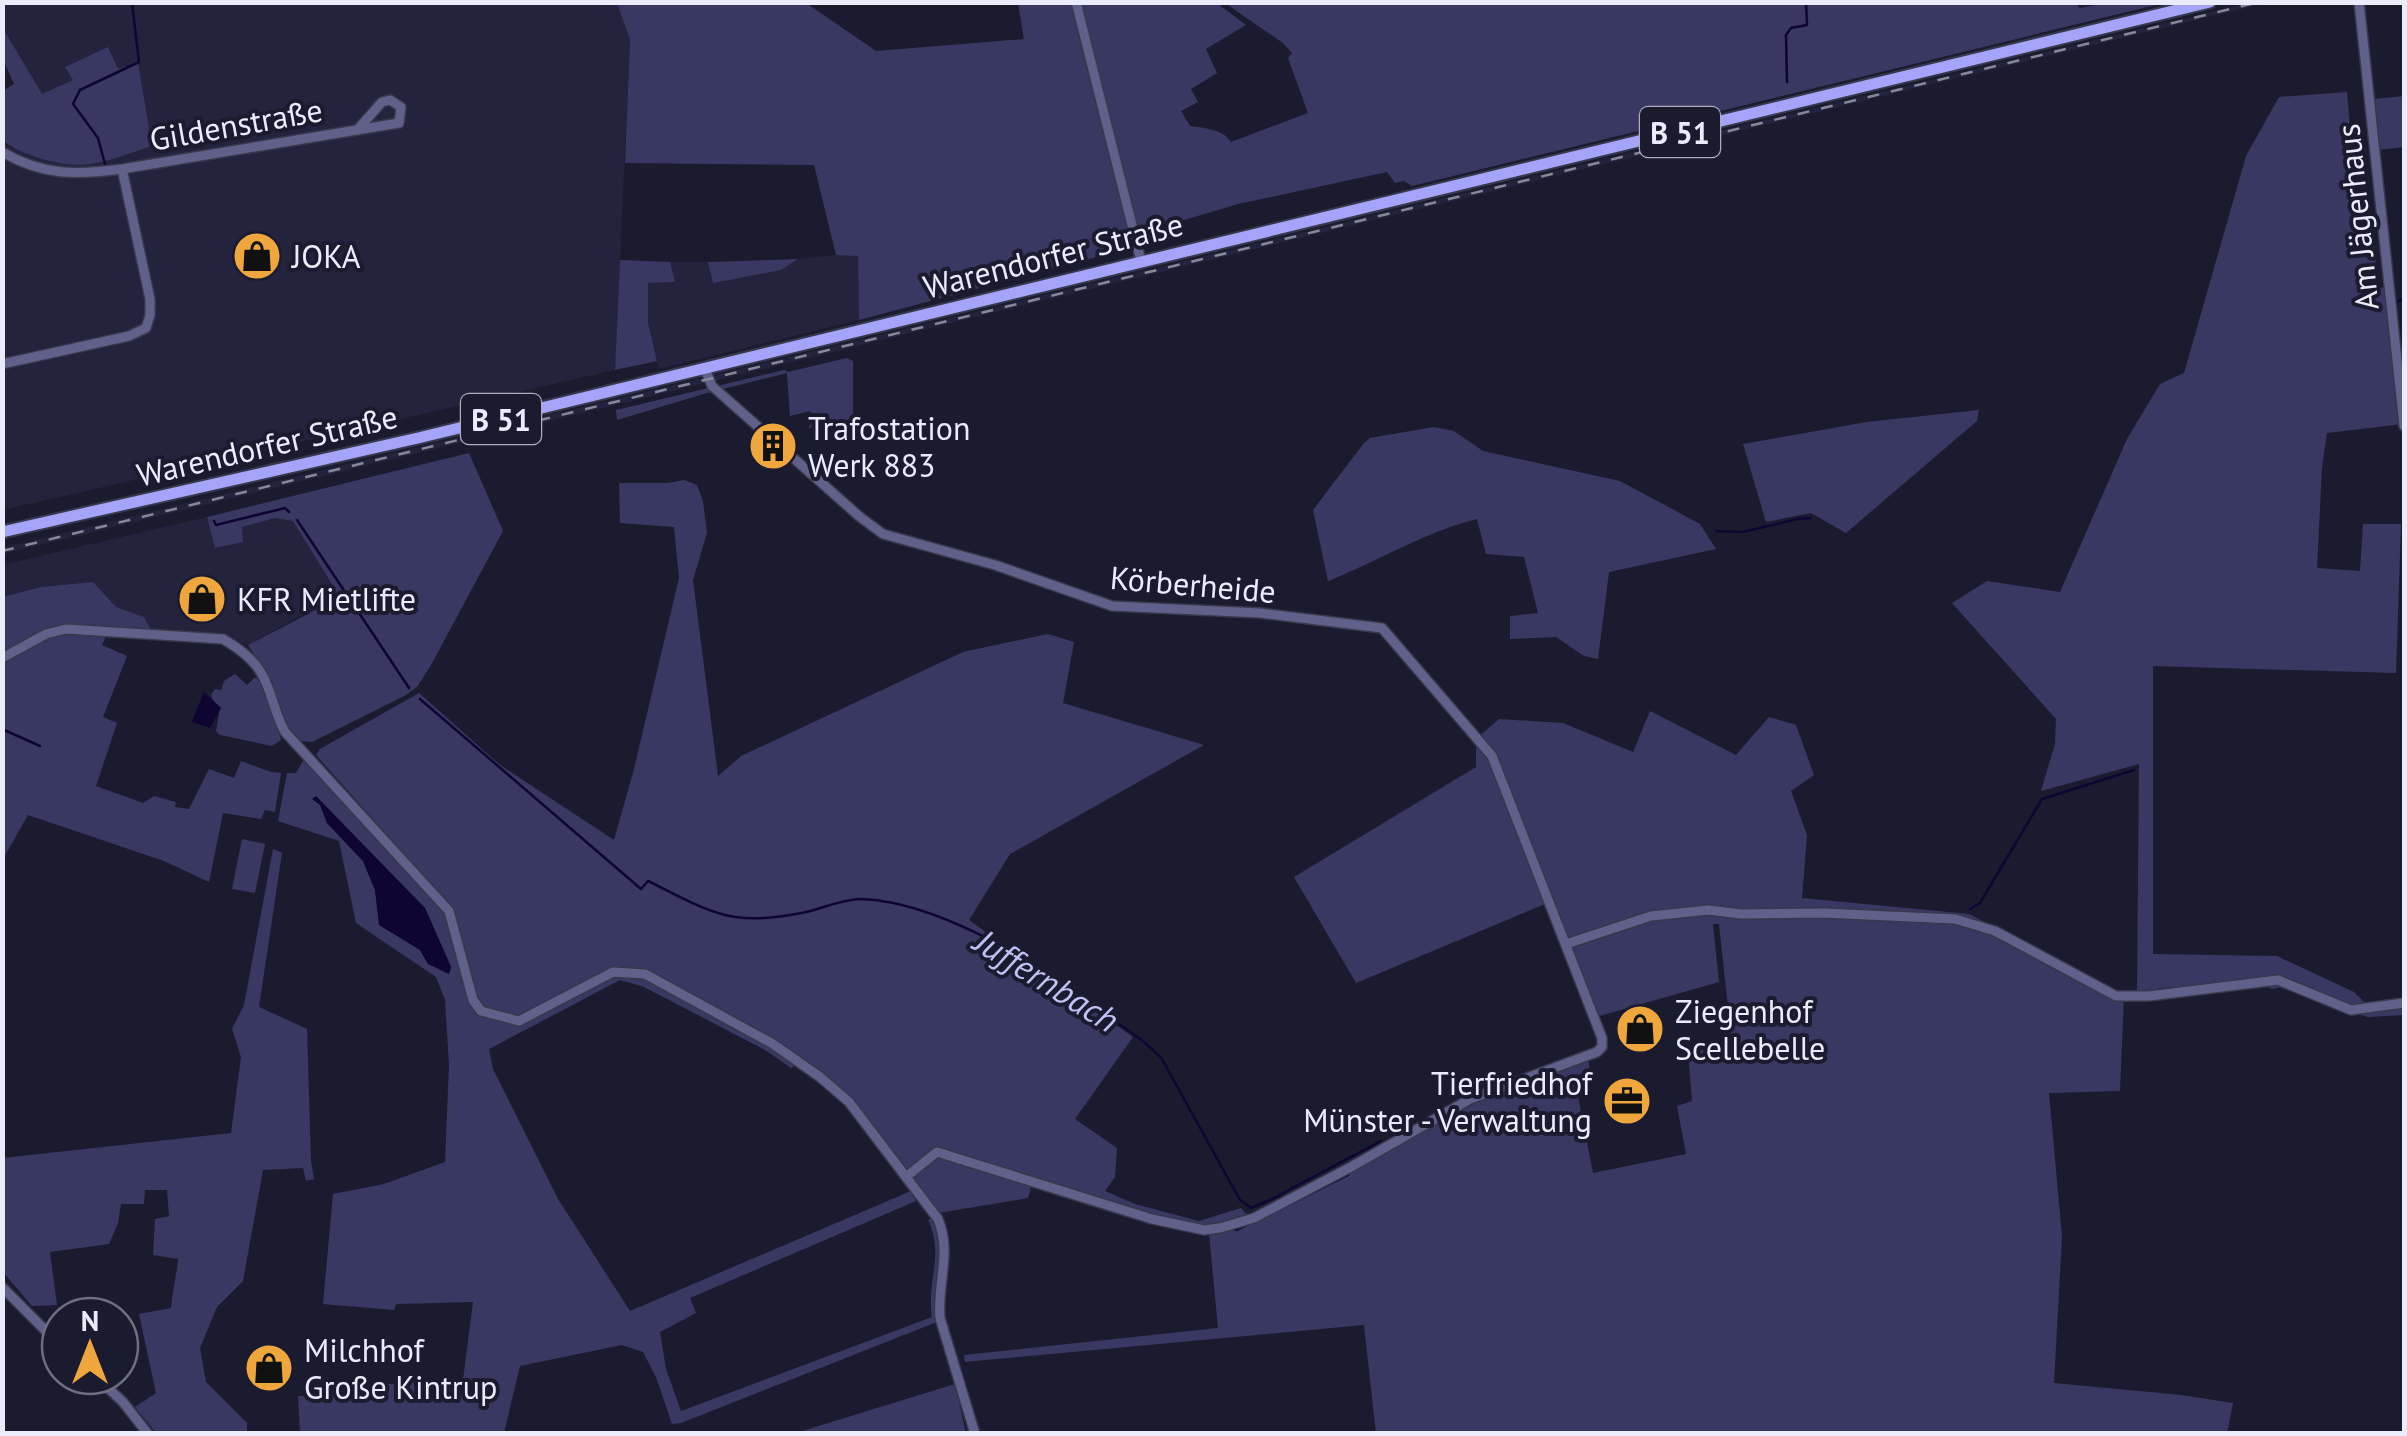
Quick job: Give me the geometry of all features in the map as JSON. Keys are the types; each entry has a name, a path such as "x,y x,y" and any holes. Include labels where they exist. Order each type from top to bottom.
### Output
{"main road":[{"name":"Warendorfer Straße","path":"2,532 294,468 2210,2"}],"street":[{"path":"1076,2 1141,261"},
{"name":"Am Jägerhaus","path":"2359,2 2404,426"},
{"name":"Gildenstraße","path":"2,152 28,166 56,172 122,170 399,123 401,107 390,100 382,102 359,128"},
{"name":"Gildenstraße","path":"2,364 128,336 146,328 150,299 122,170"},
{"name":"Körberheide","path":"705,369 712,386 883,534 995,565 1112,606 1260,613 1382,628 1492,756 1602,1038 1602,1047 1596,1052 1470,1098 1254,1218 1220,1228 1204,1230 1152,1219 937,1152 908,1176"},
{"path":"2,658 46,634 66,629 223,638 261,671 285,732 449,910 473,1000 481,1010 520,1020 613,972 645,974 772,1044 820,1077 849,1102 938,1219 945,1236 940,1318 975,1434"},
{"path":"1566,944 1651,916 1708,910 1955,918 1995,931 2116,996 2149,996 2278,980 2350,1010 2404,1003"},
{"path":"2,1286 40,1325"},
{"path":"117,1396 148,1434"}],"shaded area":[{"path":"2074,2 2080,8 2107,3 2164,3 1412,186 1404,181 1395,183 1387,172 1238,204 1127,237 1125,245 1093,258 859,320 858,256 836,255 814,165 625,163 630,40 617,3 806,3 876,51 1024,39 1018,3 1217,3 1246,25 1206,49 1217,73 1191,89 1198,102 1181,111 1190,126 1218,132 1231,142 1308,113 1288,58 1292,53 1225,3"},
{"path":"3,3 617,3 630,40 615,370 3,510 2,141 13,149 117,69 109,48 66,66 73,80 42,95 7,33 3,33"},
{"path":"2248,3 2266,3 3,554 2,548"},
{"path":"3,33 42,94 73,80 65,67 108,47 118,69 138,63 152,146 80,165 40,158 3,141 3,91 14,84 3,59"},
{"path":"2347,92 2359,235 2373,227 2378,289 2386,286 2403,424 2327,433 2317,568 2360,571 2363,524 2401,524 2396,673 2153,666 2153,954 2277,956 2354,992 2373,1011 2404,1007 2404,1015 2368,1017 2283,987 2159,988 2152,993 2137,993 2139,764 2041,791 2055,744 2056,719 1952,603 1987,581 2060,592 2127,439 2160,384 2184,373 2246,156 2279,97"},
{"path":"2404,96 2404,147 2378,150 2374,99"},
{"path":"858,255 859,320 659,369 648,323 648,283 674,282 670,262 708,262 713,282 781,270 798,259"},
{"path":"798,259 781,270 713,283 708,262"},
{"path":"620,260 670,262 675,282 648,283 648,323 657,361 615,370"},
{"path":"847,358 853,361 853,423 808,428 814,420 810,411 790,416 787,373 617,420 616,410"},
{"path":"1979,410 1977,421 1846,533 1811,513 1766,522 1743,444 1867,422"},
{"path":"1434,427 1454,431 1483,451 1620,481 1700,524 1716,549 1609,572 1598,659 1584,656 1556,637 1510,639 1510,616 1538,613 1524,557 1486,554 1477,519 1420,539 1328,581 1313,510 1370,438"},
{"path":"469,453 503,531 431,665 417,687 404,696 312,742 297,741 282,718 269,678 248,645 323,606 314,602 335,589 293,521 275,518 242,527 243,542 215,548 207,517"},
{"path":"684,480 697,485 707,533 693,580 718,776 741,756 963,652 1048,634 1074,642 1063,703 1204,745 1010,854 969,920 1133,1037 1075,1119 1117,1148 1115,1177 1105,1191 1135,1204 1199,1221 1241,1208 1248,1216 1219,1227 1204,1227 1152,1216 1033,1180 1028,1198 938,1213 853,1100 823,1073 776,1041 645,971 608,970 519,1017 483,1009 475,998 452,908 316,755 320,749 419,693 500,765 614,840 679,578 674,527 620,523 619,483"},
{"path":"207,517 216,548 243,542 241,527 275,518 293,521 336,590 325,605 248,645 222,635 151,630 143,617 116,608 93,582 41,587 3,597 2,565"},
{"path":"93,582 116,607 144,617 151,630 110,627 102,645 127,656 103,717 117,723 96,786 143,803 154,796 189,809 209,769 234,778 241,761 281,773 275,812 265,810 261,819 223,813 209,882 164,861 28,815 3,859 3,597 41,587"},
{"path":"235,674 247,685 259,678 281,740 272,746 216,731 220,708 211,695"},
{"path":"204,692 221,708 210,728 192,721"},
{"path":"1650,711 1736,755 1769,717 1796,725 1814,775 1791,791 1807,835 1802,898 1969,914 2124,994 2120,1091 2049,1093 2062,1237 2054,1383 2233,1403 2227,1434 1376,1434 1364,1325 965,1362 964,1355 1218,1328 1209,1233 1255,1219 1478,1099 1588,1058 1590,1071 1574,1076 1593,1173 1686,1154 1677,1106 1692,1101 1688,1053 1732,1044 1719,924 1713,924 1719,982 1596,1017 1550,902 1356,983 1294,877 1476,767 1476,739 1499,719 1563,723 1633,752"},
{"path":"304,759 447,912 476,1009 519,1023 614,976 643,977 772,1047 796,1065 791,1068 765,1050 644,987 620,980 489,1049 493,1069 558,1199 630,1311 911,1191 916,1201 690,1298 696,1313 660,1332 666,1369 681,1411 932,1317 935,1245 928,1220 932,1218 942,1238 937,1322 681,1423 672,1424 643,1352 622,1345 520,1366 504,1433 300,1433 298,1396 359,1392 368,1385 463,1380 473,1302 396,1304 394,1310 323,1304 333,1194 384,1184 445,1162 449,1065 445,1000 436,977 356,923 339,841 278,821 287,773 296,773","holes":["320,804 425,908 451,967 449,973 428,964 420,950 380,925 375,890 363,861 327,823"]},
{"path":"316,796 425,908 451,967 449,974 428,964 420,950 379,925 375,890 363,861 327,823 320,805 312,799"},
{"path":"242,839 265,844 255,893 232,889"},
{"path":"273,849 282,853 259,1007 307,1029 314,1179 306,1181 303,1168 263,1170 243,1281 217,1307 200,1348 206,1382 247,1423 247,1433 156,1433 135,1407 156,1393 140,1314 171,1308 178,1259 153,1255 155,1219 169,1216 167,1190 145,1190 144,1204 121,1204 109,1244 50,1252 56,1296 40,1296 40,1306 32,1306 3,1272 3,1158 231,1133 241,1057 232,1029 244,1005"},
{"path":"955,1384 966,1433 796,1433"}],"waterway":[{"name":"Juffernbach","path":"105,164 98,138 73,104 80,90 139,62 132,2"},
{"path":"1787,82 1786,35 1791,28 1807,25 1806,2"},
{"path":"2396,302 2404,299"},
{"name":"Juffernbach","path":"214,521 216,525 285,508 289,512"},
{"path":"1716,531 1743,532 1811,518"},
{"name":"Juffernbach","path":"297,520 409,688"},
{"name":"Juffernbach","path":"420,699 641,889 648,881 709,910 749,918 802,913 854,899 883,901 950,921 1014,953 1130,1032 1162,1059 1240,1200 1251,1208 1281,1195"},
{"path":"2,729 40,746"},
{"path":"1970,909 1980,903 2042,799 2134,770"},
{"path":"1281,1194 1381,1141"},
{"path":"1278,1210 1348,1175"},
{"path":"1236,1230 1253,1222"}],"railway":[{"path":"2,551 2259,2"}],"place":[{"name":"JOKA","path":"257,256"},
{"name":"Trafostation Werk 883","path":"773,446"},
{"name":"KFR Mietlifte","path":"202,599"},
{"name":"Ziegenhof Scellebelle","path":"1640,1029"},
{"name":"Tierfriedhof Münster - Verwaltung","path":"1627,1101"},
{"name":"Milchhof Große Kintrup","path":"269,1368"}]}
